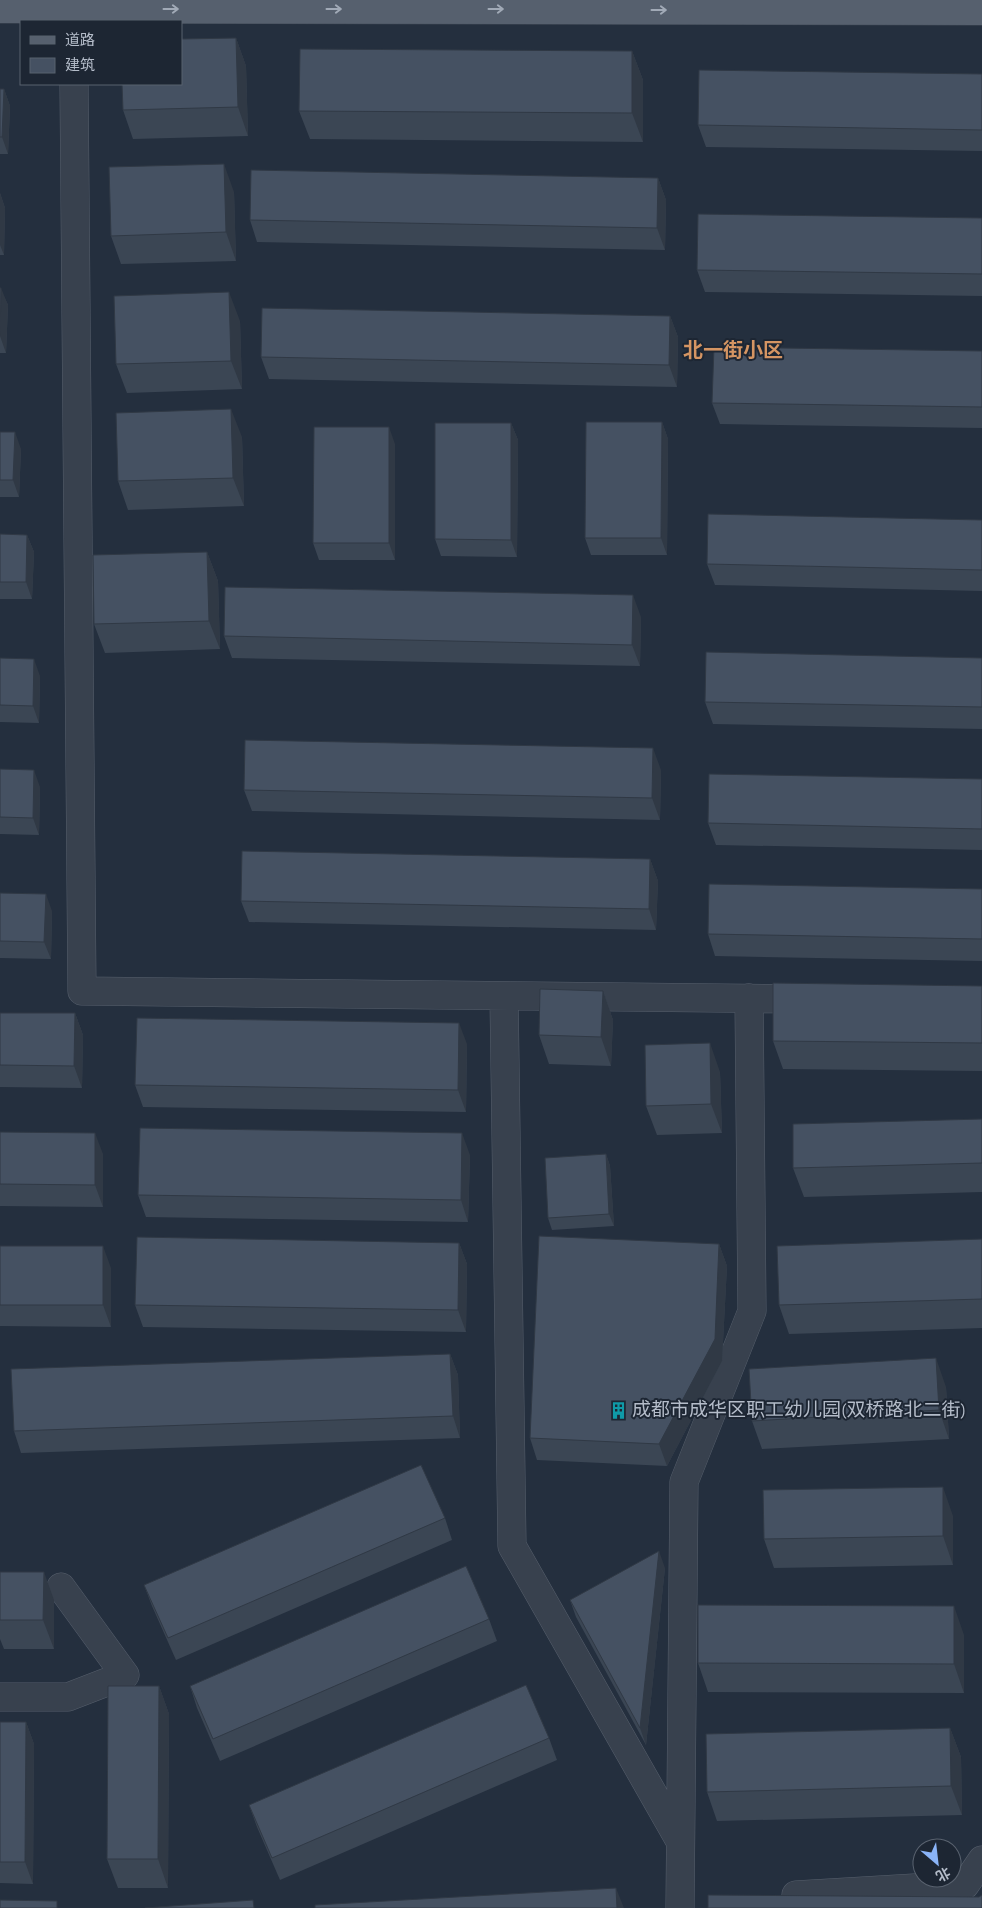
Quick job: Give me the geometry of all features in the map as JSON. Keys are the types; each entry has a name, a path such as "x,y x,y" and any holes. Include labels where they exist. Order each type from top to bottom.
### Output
{"main road":[{"path":"0,9 73,15 982,11"}],"street":[{"path":"74,85 82,991 836,999"},
{"path":"504,996 512,1546 680,1843"},
{"path":"680,1908 684,1482 752,1311 749,998"},
{"path":"0,1697 68,1697 125,1676 61,1587"},
{"path":"796,1895 965,1884 982,1860"}],"building":[{"path":"236,38 238,107 123,110 122,85 182,85 182,39"},
{"path":"300,49 632,51 632,113 299,111"},
{"path":"699,70 982,74 982,130 698,125"},
{"path":"0,89 4,89 2,137 0,137"},
{"path":"224,164 226,232 111,236 109,167"},
{"path":"251,170 658,178 657,228 250,220"},
{"path":"698,214 982,218 982,274 697,270"},
{"path":"0,288 1,288 0,336"},
{"path":"229,292 231,361 116,364 114,296"},
{"path":"262,308 670,316 669,365 261,357"},
{"path":"714,347 982,351 982,407 712,403"},
{"path":"231,409 233,478 118,481 116,413"},
{"path":"586,422 662,422 661,538 585,538"},
{"path":"435,423 511,423 511,540 435,539"},
{"path":"314,427 389,427 389,543 313,543"},
{"path":"0,432 15,432 13,480 0,480"},
{"path":"708,514 982,520 982,570 707,564"},
{"path":"0,534 27,535 26,582 0,582"},
{"path":"207,552 209,621 94,624 93,555"},
{"path":"225,587 633,595 632,645 224,636"},
{"path":"706,652 982,658 982,707 705,702"},
{"path":"0,658 34,659 33,706 0,705"},
{"path":"245,740 653,748 652,798 244,790"},
{"path":"0,769 34,770 33,818 0,817"},
{"path":"709,774 982,779 982,829 708,823"},
{"path":"242,851 650,859 649,909 241,901"},
{"path":"709,884 982,889 982,939 708,934"},
{"path":"0,893 46,894 44,942 0,941"},
{"path":"773,983 982,986 982,1043 773,1041"},
{"path":"540,989 603,991 601,1037 539,1035"},
{"path":"0,1013 75,1013 74,1066 0,1065"},
{"path":"137,1018 459,1023 458,1090 135,1085"},
{"path":"710,1043 711,1104 646,1106 645,1045"},
{"path":"982,1119 982,1163 793,1168 793,1124"},
{"path":"140,1128 462,1133 461,1200 138,1195"},
{"path":"0,1132 95,1133 95,1185 0,1184"},
{"path":"606,1154 609,1214 548,1218 545,1158"},
{"name":"成都市成华区职工幼儿园(双桥路北二街)","path":"539,1236 719,1244 715,1339 659,1444 530,1438"},
{"path":"137,1237 459,1243 458,1310 135,1305"},
{"path":"982,1239 982,1299 779,1305 777,1246"},
{"path":"0,1246 103,1246 103,1305 0,1305"},
{"path":"450,1354 453,1416 14,1431 11,1369"},
{"path":"936,1358 939,1410 752,1421 749,1369"},
{"path":"421,1465 445,1518 168,1638 144,1585"},
{"path":"943,1487 943,1536 764,1539 763,1490"},
{"path":"659,1551 640,1728 570,1600"},
{"path":"466,1566 489,1619 213,1739 190,1686"},
{"path":"0,1572 44,1572 43,1620 0,1620"},
{"path":"698,1605 954,1606 954,1664 698,1663"},
{"path":"526,1685 549,1738 272,1858 249,1805"},
{"path":"108,1686 159,1686 158,1859 107,1859"},
{"path":"0,1722 26,1722 25,1862 0,1862"},
{"path":"950,1728 951,1786 707,1792 706,1734"},
{"path":"616,1888 617,1908 315,1908 315,1905"},
{"path":"708,1895 979,1897 982,1895 982,1908 708,1908"},
{"path":"0,1900 57,1901 57,1908 0,1908"},
{"path":"253,1900 254,1908 145,1908"}],"place":[{"name":"成都市成华区职工幼儿园(双桥路北二街)","path":"618,1410"}],"district":[{"name":"北一街小区","path":"733,351"}]}
